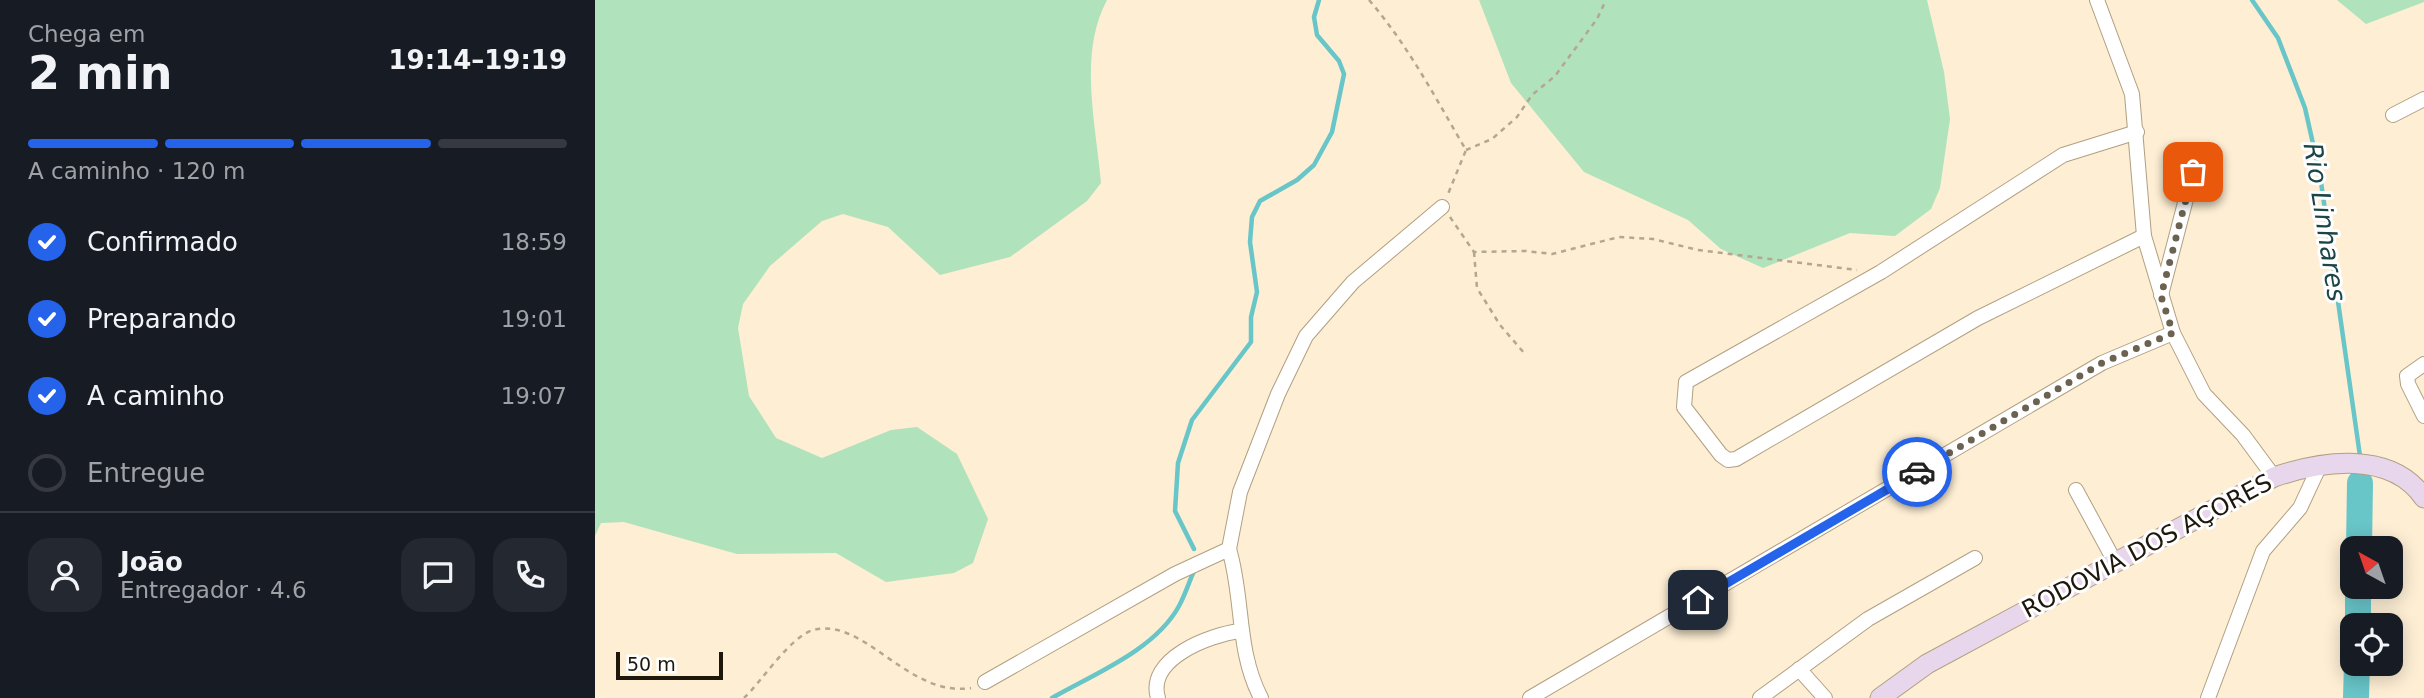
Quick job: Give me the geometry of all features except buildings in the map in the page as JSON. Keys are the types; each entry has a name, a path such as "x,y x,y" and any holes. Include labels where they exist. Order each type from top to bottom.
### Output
{"street":[{"path":"2097,0 2128,80 2137,132 2144,236 2173,333 2204,394 2238,429 2274,477"},
{"path":"2393,115 2424,99"},
{"path":"2137,132 2063,155 1881,272 1686,382 1684,407 1721,455 1728,460 1736,459 1978,318 2144,236"},
{"path":"2161,296 2193,172"},
{"path":"1261,698 1245,657 1240,631 1240,595 1229,548 1240,492 1278,394 1306,337 1353,282 1442,207"},
{"path":"1530,698 2102,363 2173,333"},
{"path":"2424,364 2407,376 2408,384 2424,416"},
{"path":"2208,698 2224,648 2263,551 2300,508 2320,465"},
{"name":"RODOVIA DOS AÇORES","path":"1880,698 1927,664 2274,477 2320,465 2368,465 2393,470 2421,488"},
{"path":"2075,490 2115,562"},
{"path":"985,682 1175,574 1229,548"},
{"path":"1760,698 1903,597 1975,558"},
{"path":"1158,698 1155,684 1163,667 1204,639 1240,631"},
{"path":"1799,669 1825,698"}],"path":[{"path":"1369,0 1406,50 1466,150"},
{"path":"1525,354 1500,325 1477,288 1474,252 1462,231 1442,207 1466,150 1492,139 1517,117 1532,95 1555,76 1597,19 1606,0"},
{"path":"1474,252 1525,251 1552,254 1619,237 1630,237 1723,253 1881,272"},
{"path":"744,698 799,638 813,630 837,629 871,654"},
{"path":"948,693 962,693 985,682"}],"green space":[{"path":"595,0 1107,0 1098,21 1091,66 1101,183 1087,201 1010,257 940,275 888,227 843,214 822,221 770,266 743,304 738,328 749,396 776,438 822,458 891,430 917,427 957,454 988,519 973,563 954,573 886,582 836,553 737,554 624,522 601,523 595,536"},
{"path":"1479,0 1927,0 1944,72 1950,119 1940,188 1931,209 1895,236 1850,233 1763,268 1721,249 1688,220 1584,172 1511,83"},
{"path":"2337,0 2424,0 2424,2 2366,24"}],"waterway":[{"path":"1194,549 1175,511 1178,463 1192,420 1251,342 1251,317 1257,292 1250,242 1252,217 1260,201 1297,180 1314,165 1332,132 1344,74 1339,61 1317,35 1314,17 1319,0"},
{"name":"Rio Linhares","path":"2252,0 2278,38 2305,108 2320,175 2360,456"},
{"name":"Rio Linhares","path":"2359,536 2360,483"},
{"path":"1052,698 1122,660 1155,636 1179,606 1194,571"},
{"name":"Rio Linhares","path":"2358,599 2358,613"},
{"name":"Rio Linhares","path":"2356,698 2357,676"}],"way so far":[{"path":"1917,472 2102,363 2173,333 2161,296 2193,172"}],"route":[{"path":"1698,600 1917,472"}]}
